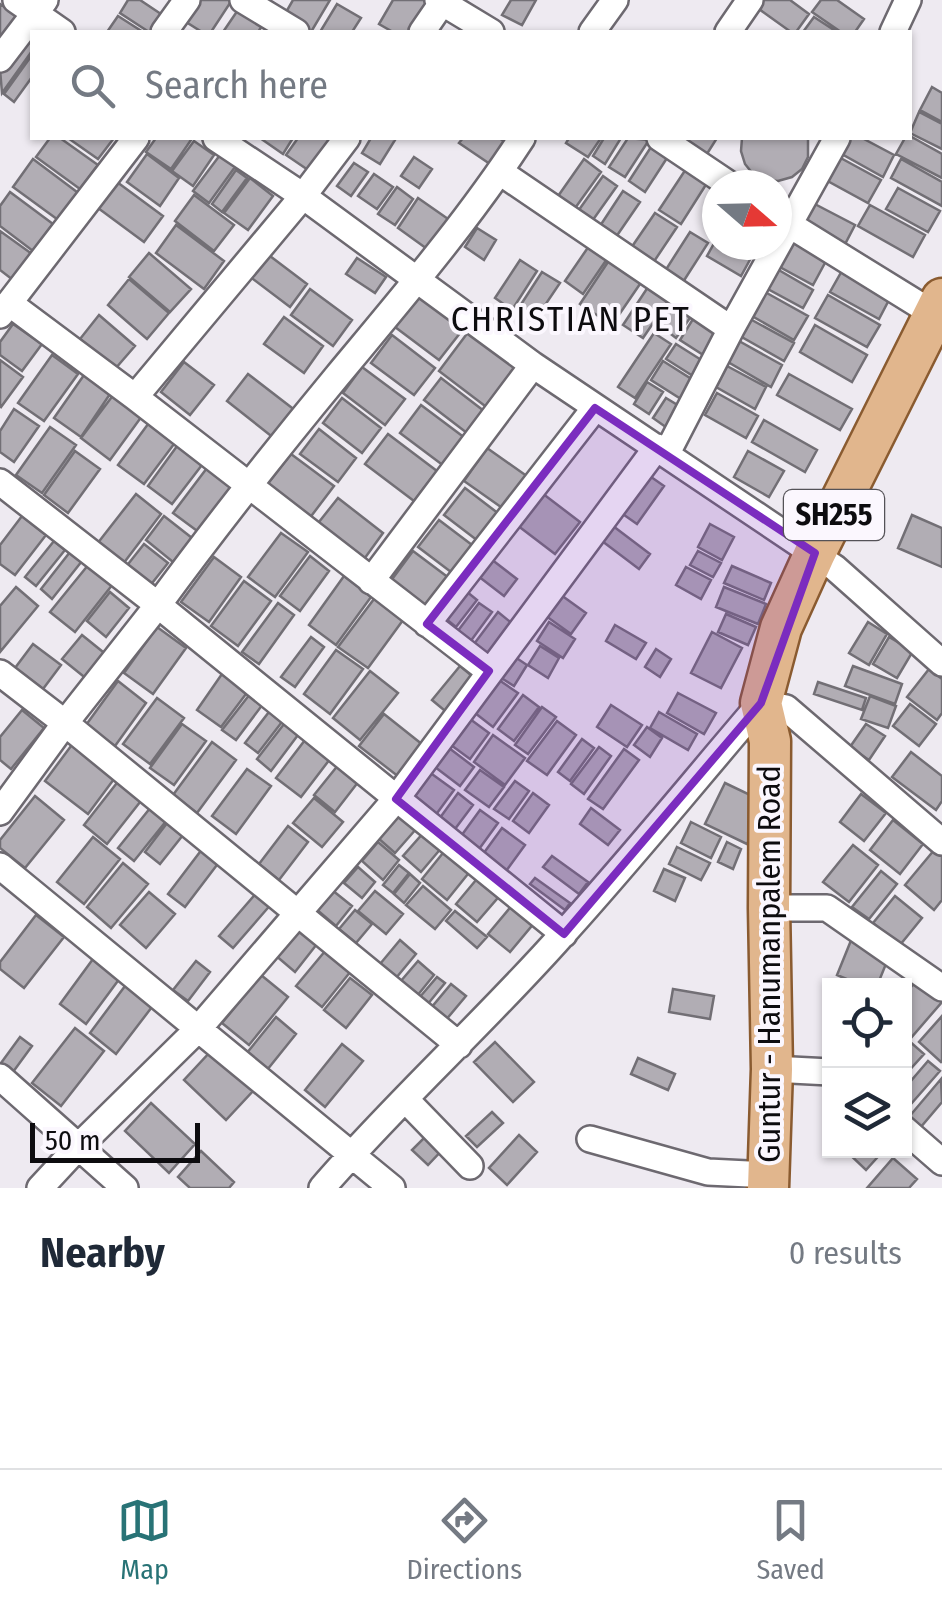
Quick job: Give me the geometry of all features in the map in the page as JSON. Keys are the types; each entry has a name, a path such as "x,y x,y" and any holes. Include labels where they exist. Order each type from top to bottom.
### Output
{"main road":[{"name":"Guntur - Hanumanpalem Road","path":"769,1182 772,717 810,625 825,561 939,310"},
{"name":"Guntur - Hanumanpalem Road","path":"825,561 942,354"}],"street":[{"path":"165,30 187,0"},
{"path":"244,0 293,30"},
{"path":"594,30 616,0"},
{"path":"729,30 750,0"},
{"path":"894,30 908,0"},
{"path":"423,30 441,1 488,30"},
{"path":"0,58 32,5 60,30"},
{"path":"134,140 4,309 135,396 489,671"},
{"path":"219,140 304,196 594,408 825,561 942,663"},
{"path":"135,396 304,196 346,140"},
{"path":"0,812 248,484 418,278 521,140"},
{"path":"663,140 708,170"},
{"path":"792,207 836,140"},
{"path":"500,172 731,329"},
{"path":"792,226 939,310"},
{"path":"40,1188 199,1028 396,799 489,671 662,450 731,329 764,260"},
{"path":"371,581 533,365"},
{"path":"427,624 594,408"},
{"path":"0,482 158,604 564,934"},
{"path":"0,672 459,1045"},
{"path":"322,1188 772,717 942,842"},
{"path":"0,866 392,1188"},
{"path":"769,908 826,908 942,988"},
{"path":"772,1069 822,1072"},
{"path":"5,1092 78,1147 124,1188"},
{"path":"406,1100 470,1166"},
{"path":"912,1136 942,1162"},
{"path":"590,1139 708,1172 769,1182"}],"highlighted area":[{"path":"595,408 815,553 761,703 564,934 396,799 489,671 427,624"}],"building":[{"path":"128,0 140,0 164,16 154,30 146,30 120,13"},
{"path":"196,0 232,0 212,30 199,30 183,20"},
{"path":"293,0 330,0 312,30 301,30 282,19"},
{"path":"393,0 430,0 414,30 390,30 379,24"},
{"path":"511,0 536,0 522,25 502,15"},
{"path":"755,0 790,0 809,14 797,30 788,30 752,4"},
{"path":"821,0 837,0 864,19 856,30 838,30 812,12"},
{"path":"0,4 22,18 6,42 0,38"},
{"path":"242,4 266,20 259,30 224,30"},
{"path":"337,4 361,18 353,30 321,30"},
{"path":"118,16 140,30 108,30"},
{"path":"814,17 834,30 804,30"},
{"path":"31,26 36,30 30,30 30,54 2,93 0,69"},
{"path":"30,58 30,80 14,102 4,94"},
{"path":"932,87 942,93 942,122 920,110"},
{"path":"919,112 942,124 942,149 912,134"},
{"path":"912,137 942,154 942,178 896,154 904,140"},
{"path":"49,140 63,140 98,165 80,189 36,157"},
{"path":"71,140 112,140 98,159"},
{"path":"155,140 191,140 171,169 146,152"},
{"path":"263,140 292,140 283,154"},
{"path":"297,140 337,140 314,174 286,155"},
{"path":"370,140 395,140 380,164 362,153"},
{"path":"461,140 505,142 490,164 459,143"},
{"path":"568,140 600,140 588,157 566,143"},
{"path":"603,140 620,140 605,164 593,156"},
{"path":"627,140 649,140 625,177 609,167"},
{"path":"676,140 716,140 705,157"},
{"path":"742,140 808,140 808,157 792,177 792,170 750,170 745,164"},
{"path":"848,140 866,140 894,155 883,177 840,153"},
{"path":"194,141 214,155 193,186 172,171"},
{"path":"651,147 667,158 645,192 629,181"},
{"path":"147,154 179,178 160,206 127,182"},
{"path":"220,155 235,167 209,203 193,191"},
{"path":"837,156 881,180 868,203 824,179"},
{"path":"414,157 432,169 419,188 401,176"},
{"path":"33,159 81,195 61,222 13,187"},
{"path":"584,159 601,172 573,211 556,199"},
{"path":"901,159 942,182 942,206 891,178"},
{"path":"354,163 368,172 351,196 337,186"},
{"path":"686,169 702,180 702,191 681,224 659,210"},
{"path":"236,170 247,178 222,212 212,204"},
{"path":"374,174 393,187 377,209 358,196"},
{"path":"603,176 617,186 590,224 576,214"},
{"path":"250,178 273,196 248,230 224,213"},
{"path":"117,182 163,216 144,242 98,208"},
{"path":"397,187 413,199 395,225 378,214"},
{"path":"898,188 940,211 928,232 886,209"},
{"path":"623,191 640,202 616,237 600,226"},
{"path":"10,192 53,224 33,251 0,226 0,206"},
{"path":"194,195 234,225 214,251 175,221"},
{"path":"418,198 451,221 430,251 398,228"},
{"path":"809,201 855,225 843,248 797,224"},
{"path":"870,205 925,235 913,257 858,226"},
{"path":"655,213 677,227 651,266 629,251"},
{"path":"176,225 224,261 204,289 156,253"},
{"path":"477,228 496,240 484,260 465,247"},
{"path":"0,231 32,254 13,280 0,270"},
{"path":"690,232 702,239 702,252 683,282 665,271"},
{"path":"792,241 826,261 813,285 778,266 781,260 792,260"},
{"path":"589,246 607,259 583,294 565,281"},
{"path":"149,253 191,289 170,312 129,277"},
{"path":"266,253 307,284 290,307 249,276"},
{"path":"357,258 386,277 375,293 346,274"},
{"path":"610,259 642,281 612,325 580,304"},
{"path":"520,260 537,271 512,310 495,298"},
{"path":"714,260 750,260 741,276"},
{"path":"777,269 813,290 803,308 766,288"},
{"path":"843,269 891,296 879,319 830,292"},
{"path":"542,272 560,283 537,317 520,306"},
{"path":"129,279 169,313 147,339 108,305"},
{"path":"648,287 668,301 643,338 623,325"},
{"path":"310,289 352,320 333,346 291,315"},
{"path":"765,292 808,316 794,340 752,316"},
{"path":"420,294 464,328 439,360 395,327"},
{"path":"828,295 880,325 867,347 815,318"},
{"path":"674,303 692,315 676,338 659,325"},
{"path":"99,315 135,346 115,369 80,339"},
{"path":"284,317 323,346 304,373 264,344"},
{"path":"693,319 721,337 708,358 680,340"},
{"path":"750,319 794,343 784,361 740,336"},
{"path":"13,324 42,344 22,371 0,355 0,342"},
{"path":"815,325 867,355 852,382 800,352"},
{"path":"469,331 519,369 489,409 439,371"},
{"path":"654,333 671,344 635,398 618,387"},
{"path":"392,335 435,368 414,395 371,363"},
{"path":"739,341 782,365 771,387 728,362"},
{"path":"676,344 703,361 693,376 666,359"},
{"path":"52,355 78,374 44,421 18,403"},
{"path":"0,360 23,377 1,407 0,406"},
{"path":"663,361 693,380 681,399 651,380"},
{"path":"184,362 214,385 190,415 161,392"},
{"path":"727,366 766,387 755,409 716,387"},
{"path":"362,367 405,399 385,425 343,393"},
{"path":"248,374 296,411 275,439 227,401"},
{"path":"789,374 852,409 840,430 777,395"},
{"path":"84,375 110,394 81,437 54,418"},
{"path":"441,378 484,411 467,433 424,400"},
{"path":"647,382 663,392 649,414 634,404"},
{"path":"717,393 758,416 746,438 705,415"},
{"path":"114,394 142,416 110,460 81,438"},
{"path":"342,398 381,428 362,453 323,423"},
{"path":"666,398 684,409 670,430 653,418"},
{"path":"421,405 465,438 444,466 400,433"},
{"path":"14,409 39,426 14,462 0,452 0,431"},
{"path":"151,420 177,440 144,484 118,465"},
{"path":"764,420 817,450 805,472 752,442"},
{"path":"50,427 76,445 42,493 16,475"},
{"path":"319,429 356,458 338,482 300,454"},
{"path":"388,434 437,471 414,501 365,464"},
{"path":"180,442 205,461 172,504 148,486"},
{"path":"487,448 531,479 508,512 464,481"},
{"path":"75,451 100,469 68,513 44,495"},
{"path":"748,451 784,471 769,497 734,477"},
{"path":"291,454 334,486 309,519 266,486"},
{"path":"210,464 237,485 200,533 173,513"},
{"path":"644,472 664,486 637,524 617,510"},
{"path":"465,488 503,517 482,544 444,515"},
{"path":"538,490 580,522 555,554 513,522"},
{"path":"136,494 161,514 123,564 97,544"},
{"path":"338,498 383,533 362,562 315,527"},
{"path":"912,515 942,528 942,567 898,548"},
{"path":"22,516 46,535 15,575 0,564 0,545"},
{"path":"164,516 192,538 173,562 146,540"},
{"path":"439,520 476,548 455,575 418,547"},
{"path":"710,524 734,537 722,560 698,547"},
{"path":"613,526 650,554 639,569 602,541"},
{"path":"281,533 308,552 275,597 248,577"},
{"path":"54,541 65,550 36,586 25,577"},
{"path":"144,544 168,563 149,587 125,568"},
{"path":"413,551 449,578 426,609 390,582"},
{"path":"698,551 721,563 713,577 690,565"},
{"path":"70,552 82,561 52,599 41,589"},
{"path":"310,556 329,571 300,611 280,596"},
{"path":"214,557 241,577 209,622 181,602"},
{"path":"491,559 517,579 504,596 478,576"},
{"path":"89,564 113,584 75,632 50,612"},
{"path":"732,566 771,583 764,600 724,583"},
{"path":"686,567 711,580 701,599 676,585"},
{"path":"344,576 371,597 336,645 309,625"},
{"path":"244,581 271,601 238,646 211,626"},
{"path":"16,587 38,606 0,652 0,606"},
{"path":"461,587 477,600 456,627 440,614"},
{"path":"724,587 766,604 758,624 716,607"},
{"path":"110,592 129,608 106,637 87,621"},
{"path":"377,595 406,616 368,668 338,647"},
{"path":"561,595 586,613 571,634 546,616"},
{"path":"278,603 294,615 259,664 242,652"},
{"path":"479,603 492,612 470,642 457,632"},
{"path":"498,612 514,625 490,656 474,644"},
{"path":"726,614 756,627 748,645 718,632"},
{"path":"549,622 575,639 563,658 537,641"},
{"path":"868,622 887,634 869,665 849,653"},
{"path":"615,625 646,643 636,659 606,641"},
{"path":"157,627 186,648 153,694 124,673"},
{"path":"712,632 742,648 721,688 691,673"},
{"path":"82,635 108,656 88,680 62,659"},
{"path":"311,637 324,647 295,687 281,677"},
{"path":"889,637 913,651 897,678 873,664"},
{"path":"33,644 61,665 43,689 15,668"},
{"path":"540,646 559,658 548,678 528,665"},
{"path":"656,649 671,659 660,677 645,667"},
{"path":"336,650 363,669 330,714 304,694"},
{"path":"509,653 527,665 514,686 495,674"},
{"path":"460,666 478,681 450,715 432,700"},
{"path":"853,666 902,684 895,704 845,686"},
{"path":"929,669 942,679 942,713 937,720 907,697"},
{"path":"224,671 249,690 221,727 197,710"},
{"path":"370,671 398,693 360,740 333,718"},
{"path":"499,680 518,693 493,727 475,713"},
{"path":"118,681 146,703 115,746 86,725"},
{"path":"818,682 866,698 862,710 814,694"},
{"path":"678,693 716,713 704,734 667,713"},
{"path":"250,694 263,704 236,740 222,730"},
{"path":"523,695 539,707 514,741 498,729"},
{"path":"870,696 896,706 888,728 861,719"},
{"path":"157,698 184,718 150,764 123,744"},
{"path":"910,704 936,724 919,746 893,726"},
{"path":"611,705 642,725 627,747 597,727"},
{"path":"542,707 556,717 528,754 515,745"},
{"path":"272,708 285,718 258,753 245,743"},
{"path":"22,710 44,728 11,769 0,760 0,737"},
{"path":"659,712 697,734 688,750 650,728"},
{"path":"384,714 423,745 399,777 359,746"},
{"path":"470,719 489,733 470,759 451,745"},
{"path":"557,721 576,735 547,775 527,761"},
{"path":"182,724 206,741 174,785 150,768"},
{"path":"284,724 298,735 271,771 257,759"},
{"path":"866,724 885,736 869,760 850,747"},
{"path":"647,727 662,738 650,757 634,745"},
{"path":"493,735 525,758 505,785 474,762"},
{"path":"582,739 594,748 570,781 558,772"},
{"path":"305,740 330,759 301,797 276,778"},
{"path":"74,742 117,775 88,814 45,781"},
{"path":"212,742 236,760 197,813 173,795"},
{"path":"599,747 611,756 584,794 571,784"},
{"path":"449,748 474,767 460,786 435,767"},
{"path":"624,749 639,760 603,809 588,799"},
{"path":"911,752 942,776 942,801 936,810 892,777"},
{"path":"339,764 359,781 335,812 314,795"},
{"path":"247,769 271,786 236,834 212,816"},
{"path":"425,769 454,790 432,820 403,800"},
{"path":"480,770 504,787 489,807 465,790"},
{"path":"120,779 144,797 107,844 84,825"},
{"path":"515,781 529,791 509,819 494,809"},
{"path":"725,783 767,803 747,844 705,824"},
{"path":"458,793 473,805 449,837 434,826"},
{"path":"533,793 549,805 529,833 513,821"},
{"path":"861,794 886,813 864,841 840,822"},
{"path":"35,796 64,820 25,868 0,848 0,840"},
{"path":"314,798 343,822 322,847 293,823"},
{"path":"155,802 171,815 134,861 118,848"},
{"path":"591,808 620,830 608,845 580,824"},
{"path":"480,810 498,823 474,856 456,843"},
{"path":"399,813 417,828 395,853 378,838"},
{"path":"171,818 187,830 160,864 145,852"},
{"path":"893,820 923,844 900,874 870,850"},
{"path":"691,822 721,837 711,858 681,843"},
{"path":"288,826 308,842 279,880 259,864"},
{"path":"502,828 525,845 501,878 478,861"},
{"path":"425,831 443,846 421,872 403,856"},
{"path":"93,837 120,859 84,904 57,882"},
{"path":"378,842 399,860 383,880 362,861"},
{"path":"727,842 741,849 733,869 718,862"},
{"path":"206,844 223,857 185,907 168,894"},
{"path":"853,845 878,865 849,902 823,882"},
{"path":"677,847 710,863 701,880 669,864"},
{"path":"447,848 472,869 447,900 422,879"},
{"path":"935,849 942,855 942,900 934,910 905,885"},
{"path":"552,856 588,882 579,894 543,867"},
{"path":"123,863 148,884 111,928 87,907"},
{"path":"399,865 409,873 393,893 383,885"},
{"path":"358,867 375,882 362,898 344,883"},
{"path":"664,869 685,878 675,901 654,891"},
{"path":"881,871 897,884 869,919 852,907"},
{"path":"410,874 420,883 404,903 394,894"},
{"path":"481,874 502,893 477,922 456,904"},
{"path":"535,878 570,903 565,910 530,884"},
{"path":"423,886 451,910 435,929 406,905"},
{"path":"259,890 273,902 233,948 219,936"},
{"path":"332,890 352,906 336,926 316,909"},
{"path":"375,891 403,914 386,934 358,911"},
{"path":"149,892 175,914 146,948 120,925"},
{"path":"895,896 922,918 900,945 873,923"},
{"path":"514,903 535,922 510,952 488,934"},
{"path":"355,910 372,924 356,943 339,929"},
{"path":"455,911 487,937 477,948 446,921"},
{"path":"36,915 64,937 24,988 0,969 0,962"},
{"path":"297,927 317,944 295,972 274,954"},
{"path":"852,938 890,954 880,978 837,975"},
{"path":"400,940 416,954 396,978 380,964"},
{"path":"326,950 351,971 322,1007 296,986"},
{"path":"93,959 120,978 86,1024 60,1004"},
{"path":"196,961 210,972 188,1001 173,990"},
{"path":"418,961 434,975 417,996 400,982"},
{"path":"261,975 288,997 249,1045 222,1023"},
{"path":"437,977 445,983 427,1005 419,998"},
{"path":"350,978 372,995 346,1028 324,1010"},
{"path":"918,979 942,1002 912,1037 912,986"},
{"path":"128,982 155,1003 116,1054 90,1033"},
{"path":"451,984 466,996 445,1021 431,1008"},
{"path":"673,989 714,996 710,1019 669,1012"},
{"path":"942,1016 942,1061 941,1062 919,1042"},
{"path":"276,1017 296,1034 267,1070 246,1054"},
{"path":"75,1028 104,1051 61,1106 32,1083"},
{"path":"20,1037 32,1046 13,1072 1,1063"},
{"path":"495,1042 534,1082 513,1102 474,1062"},
{"path":"342,1044 363,1061 325,1107 305,1090"},
{"path":"912,1044 924,1054 912,1067"},
{"path":"211,1051 253,1091 226,1120 184,1080"},
{"path":"638,1058 675,1074 668,1090 631,1074"},
{"path":"928,1061 940,1071 912,1103 912,1080"},
{"path":"941,1079 942,1102 920,1128 912,1121 912,1113"},
{"path":"151,1103 195,1144 169,1173 125,1131"},
{"path":"492,1112 503,1123 477,1147 466,1136"},
{"path":"430,1132 445,1147 428,1165 412,1150"},
{"path":"519,1135 537,1152 507,1185 489,1168"},
{"path":"201,1151 234,1182 229,1188 190,1188 178,1177"},
{"path":"853,1158 877,1158 866,1170"},
{"path":"893,1158 917,1179 909,1188 867,1188"}],"district":[{"name":"CHRISTIAN PET","path":"571,319"}]}
